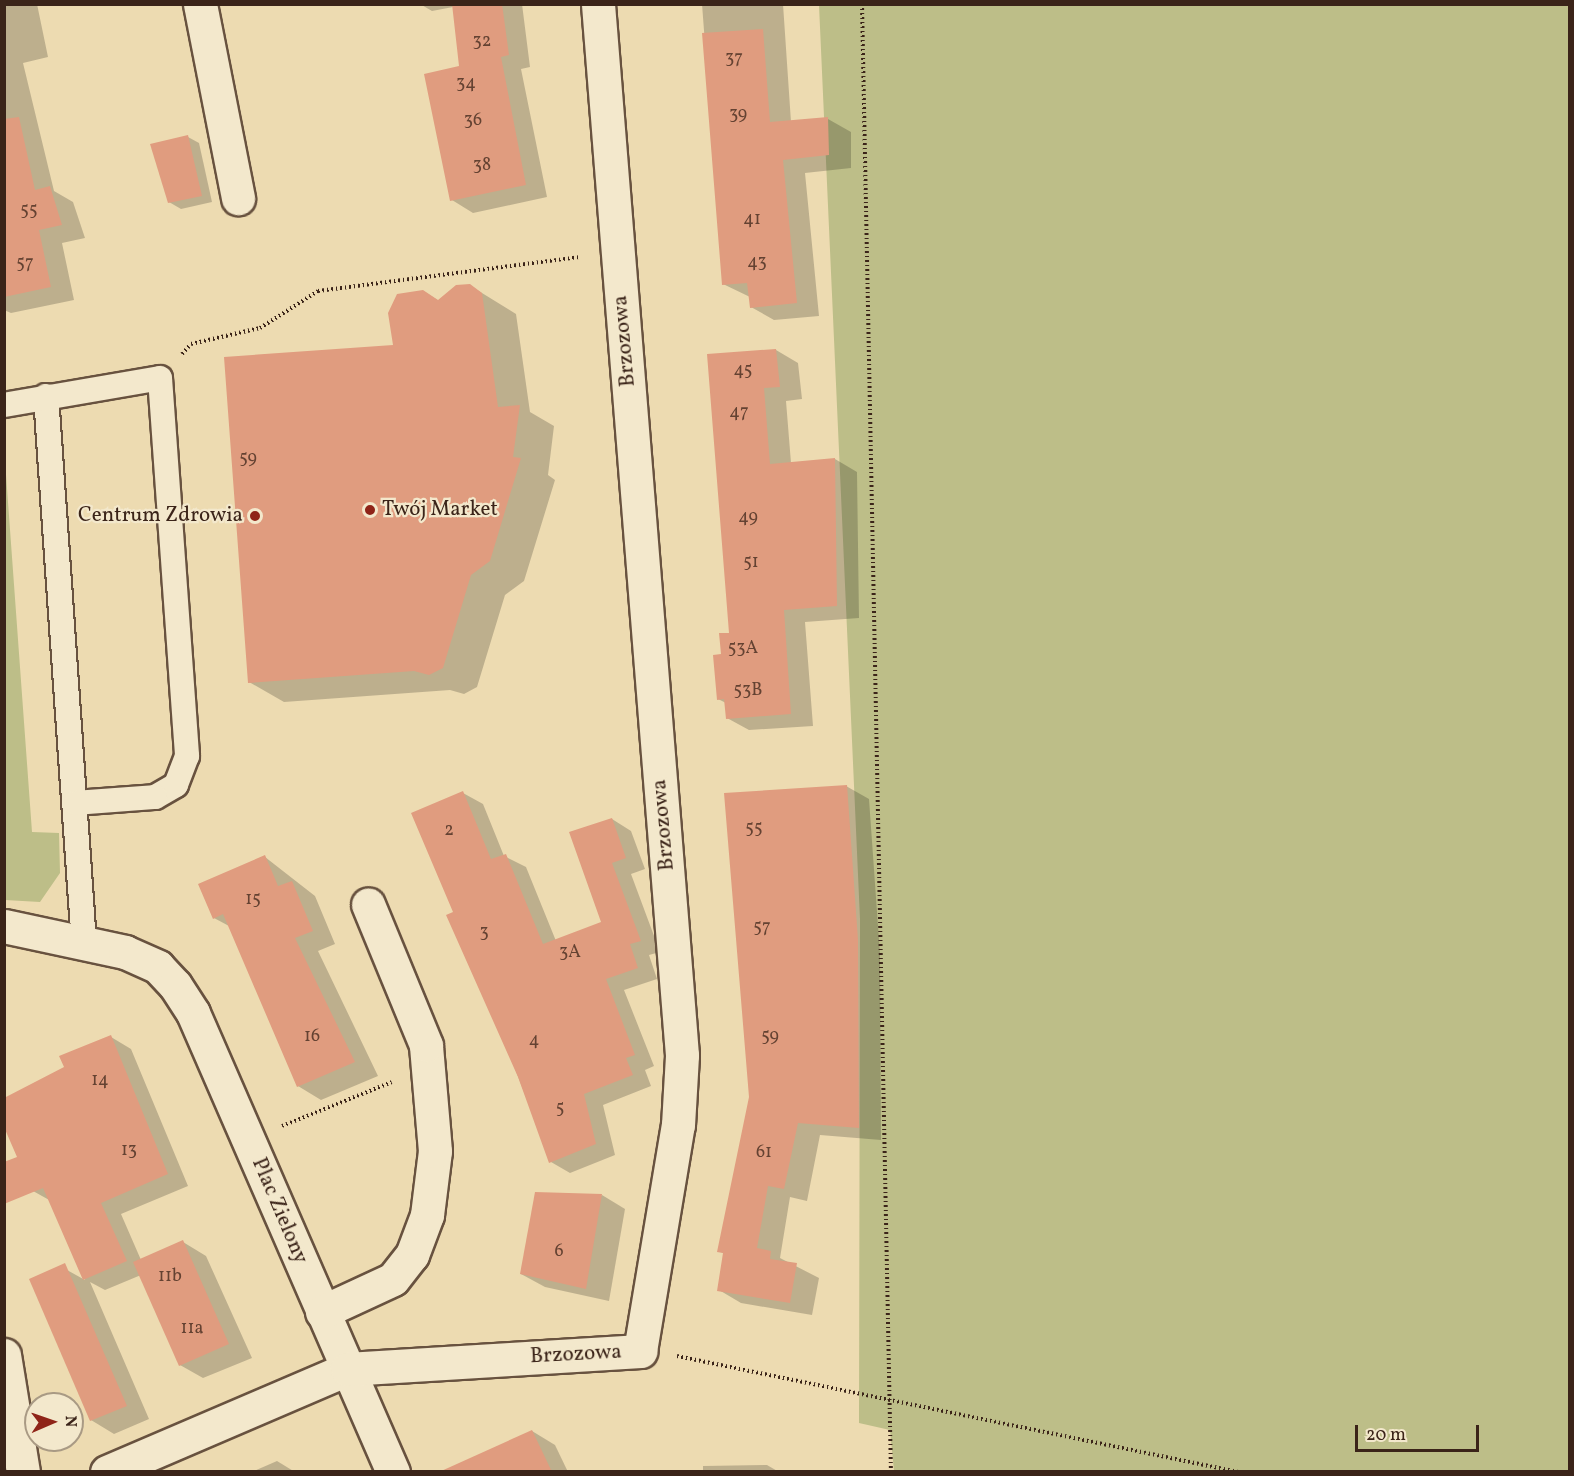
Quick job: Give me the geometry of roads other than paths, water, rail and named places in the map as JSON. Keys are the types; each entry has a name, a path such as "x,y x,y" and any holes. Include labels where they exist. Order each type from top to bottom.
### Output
{"street":[{"path":"200,4 238,198"},
{"name":"Brzozowa","path":"347,1369 640,1351 678,1125 682,1055 598,4"},
{"path":"322,1312 375,1290 412,1255 427,1215 435,1151 430,1068 426,1045 368,904"},
{"name":"Plac Zielony","path":"4,926 84,943 142,959 175,985 248,1139 393,1472"},
{"path":"4,1355 23,1472"},
{"path":"107,1472 347,1369"}],"lane":[{"path":"4,405 160,378 187,756 176,785 155,797 76,804"},
{"path":"46,396 84,943"}],"place":[{"name":"Twój Market","path":"370,510"},
{"name":"Centrum Zdrowia","path":"255,516"}]}
